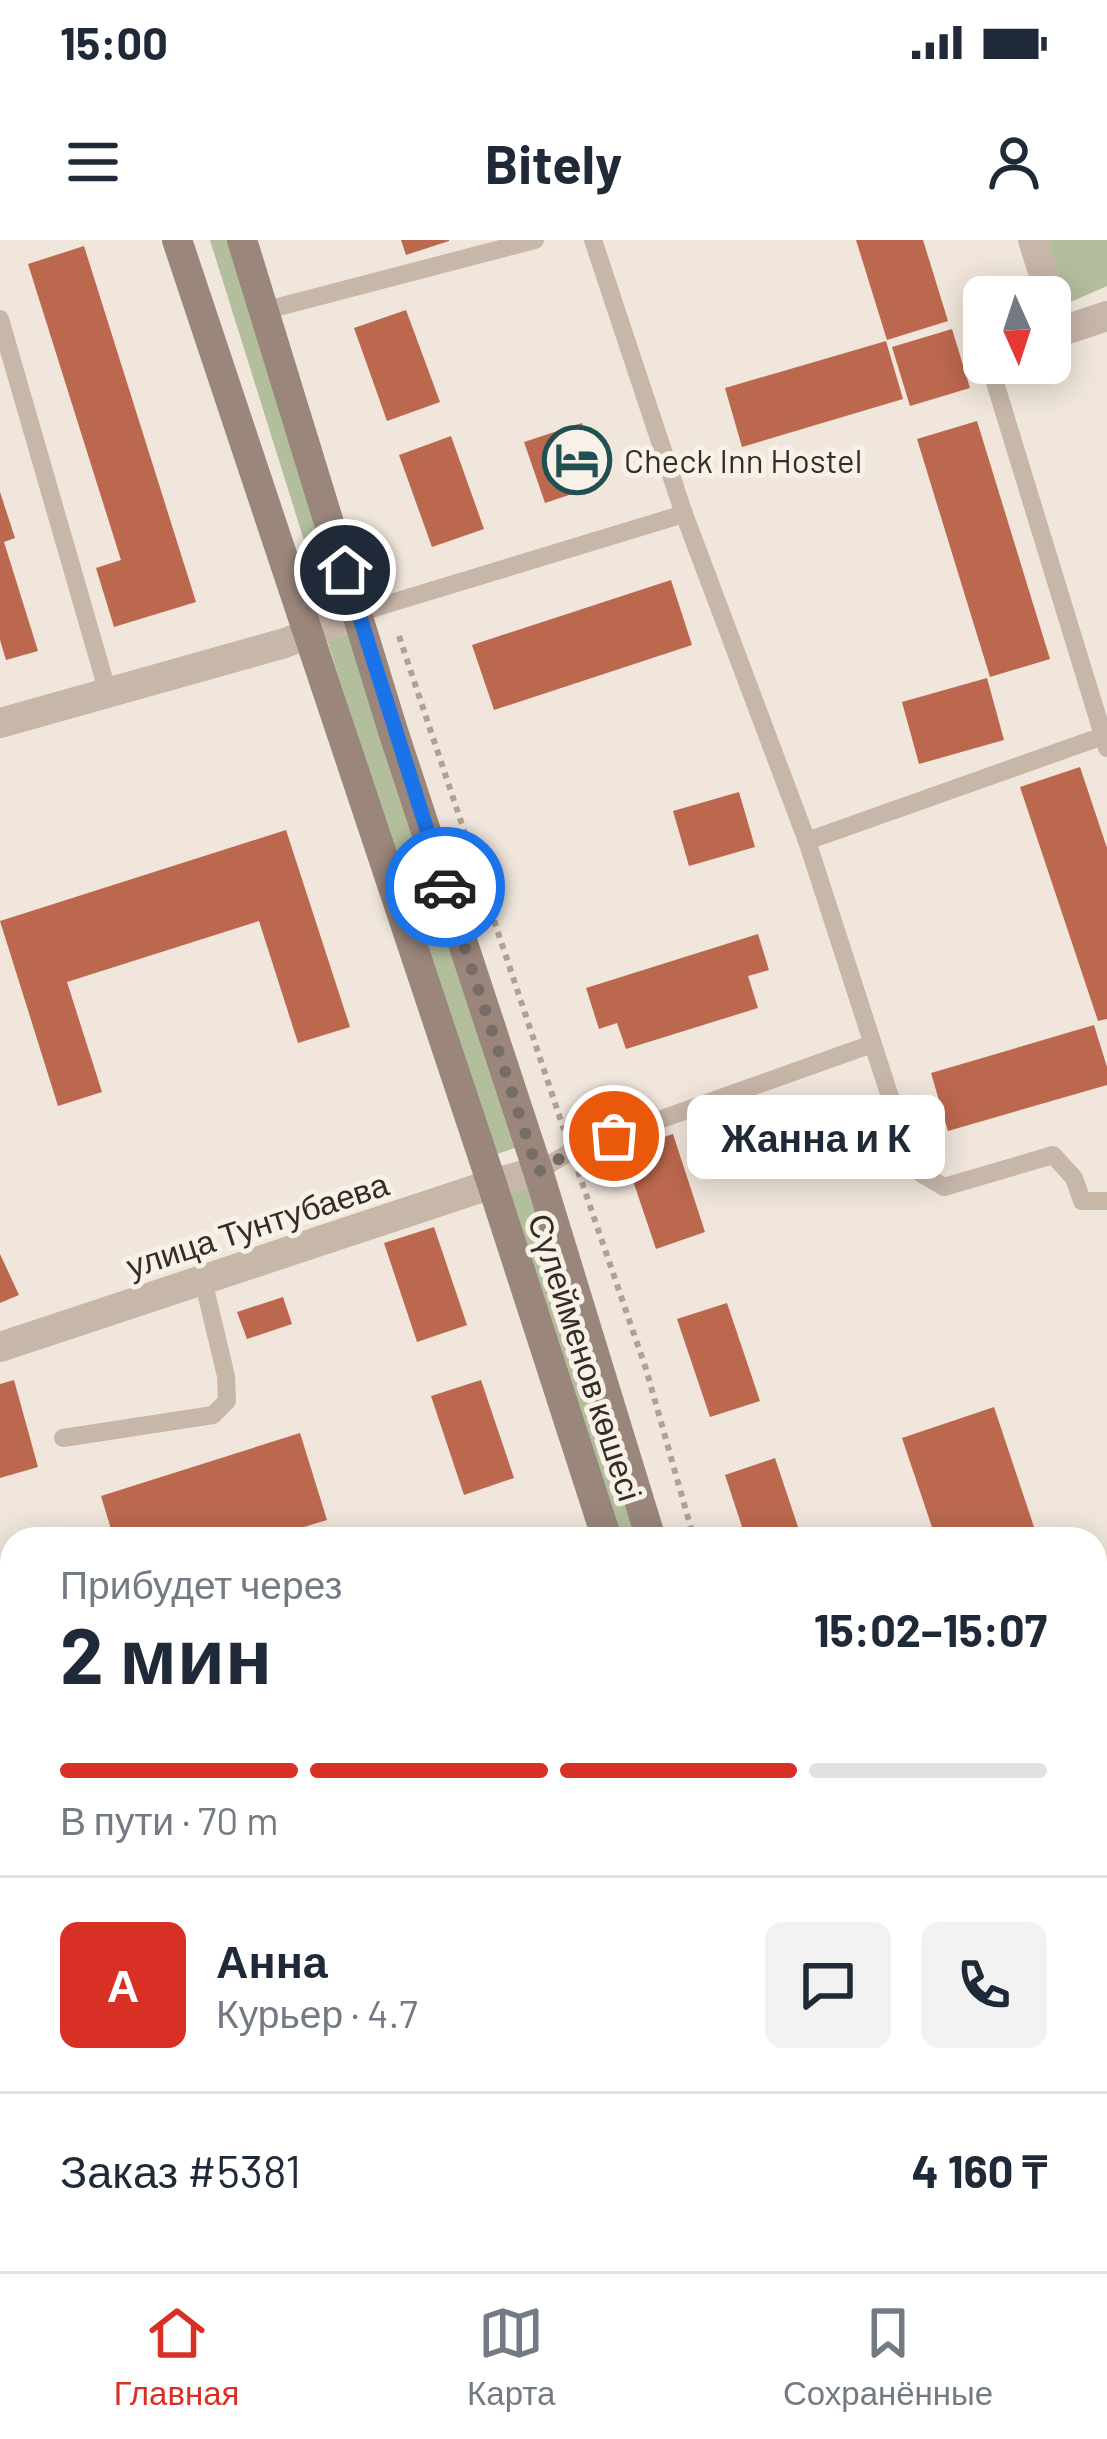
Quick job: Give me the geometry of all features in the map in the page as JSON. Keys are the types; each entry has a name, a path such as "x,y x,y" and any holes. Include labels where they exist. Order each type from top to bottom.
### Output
{"street":[{"name":"Сүлейменов көшесі","path":"177,240 603,1527"},
{"name":"Сүлейменов көшесі","path":"242,240 263,311 373,609 393,730 538,1172 647,1527"},
{"path":"1034,240 1043,276"},
{"path":"1071,327 1107,316"},
{"path":"0,723 285,643 373,609"},
{"name":"улица Тунтубаева","path":"0,1347 538,1172"}],"lane":[{"path":"263,311 535,240"},
{"path":"593,240 684,514 807,841 905,1143 922,1174 944,1186 1053,1155 1074,1178 1082,1201 1107,1201"},
{"path":"0,319 108,693"},
{"path":"807,841 1105,742 995,384"},
{"path":"373,609 684,514"},
{"path":"538,1172 572,1151 872,1044"},
{"path":"63,1438 213,1415 227,1401 226,1376 203,1280"}],"path":[{"path":"373,609 572,1151 646,1369 691,1527"}],"green space":[{"path":"210,240 238,240 343,577 318,585"},
{"path":"1048,240 1107,240 1107,286 1071,302 1071,276 1058,276"},
{"path":"354,632 518,1147 494,1155 327,640"},
{"path":"532,1186 642,1527 617,1527 507,1193"}],"building":[{"path":"401,240 449,240 449,241 406,255"},
{"path":"856,240 923,240 948,321 887,340"},
{"path":"84,246 196,602 114,627 96,568 121,560 28,264"},
{"path":"406,310 440,402 387,421 354,328"},
{"path":"952,329 963,365 963,384 970,388 910,406 892,347"},
{"path":"886,341 903,399 742,447 725,388"},
{"path":"977,421 1050,659 990,677 917,439"},
{"path":"582,423 602,484 545,503 524,442"},
{"path":"451,436 484,529 432,547 399,455"},
{"path":"0,492 15,538 4,542 38,651 6,660 0,640"},
{"path":"671,580 692,645 494,710 472,645"},
{"path":"987,678 1004,740 919,764 902,702"},
{"path":"1080,767 1107,848 1107,1019 1098,1021 1020,787"},
{"path":"739,792 755,847 689,866 673,811"},
{"path":"286,830 350,1027 298,1043 259,921 67,982 102,1092 58,1106 0,921"},
{"path":"758,934 769,970 748,976 758,1008 626,1049 617,1023 599,1029 586,988"},
{"path":"1094,1025 1107,1067 1107,1085 948,1131 931,1073"},
{"path":"784,1102 795,1137 751,1150 741,1115"},
{"path":"673,1134 705,1232 656,1249 623,1151"},
{"path":"434,1227 467,1325 417,1342 384,1243"},
{"path":"0,1254 19,1295 0,1303"},
{"path":"283,1297 292,1324 247,1339 237,1312"},
{"path":"727,1303 760,1401 710,1417 677,1319"},
{"path":"14,1380 38,1467 0,1478 0,1384"},
{"path":"481,1380 514,1478 464,1495 431,1396"},
{"path":"994,1407 1034,1527 932,1527 902,1438"},
{"path":"300,1433 327,1520 304,1527 110,1527 101,1496"},
{"path":"775,1458 798,1527 742,1527 725,1475"}],"way so far":[{"path":"445,887 538,1172 572,1151 614,1136"}],"place":[{"name":"Check Inn Hostel","path":"577,460"},
{"name":"Жанна и К","path":"614,1136"}],"route":[{"path":"345,570 445,887"}]}
